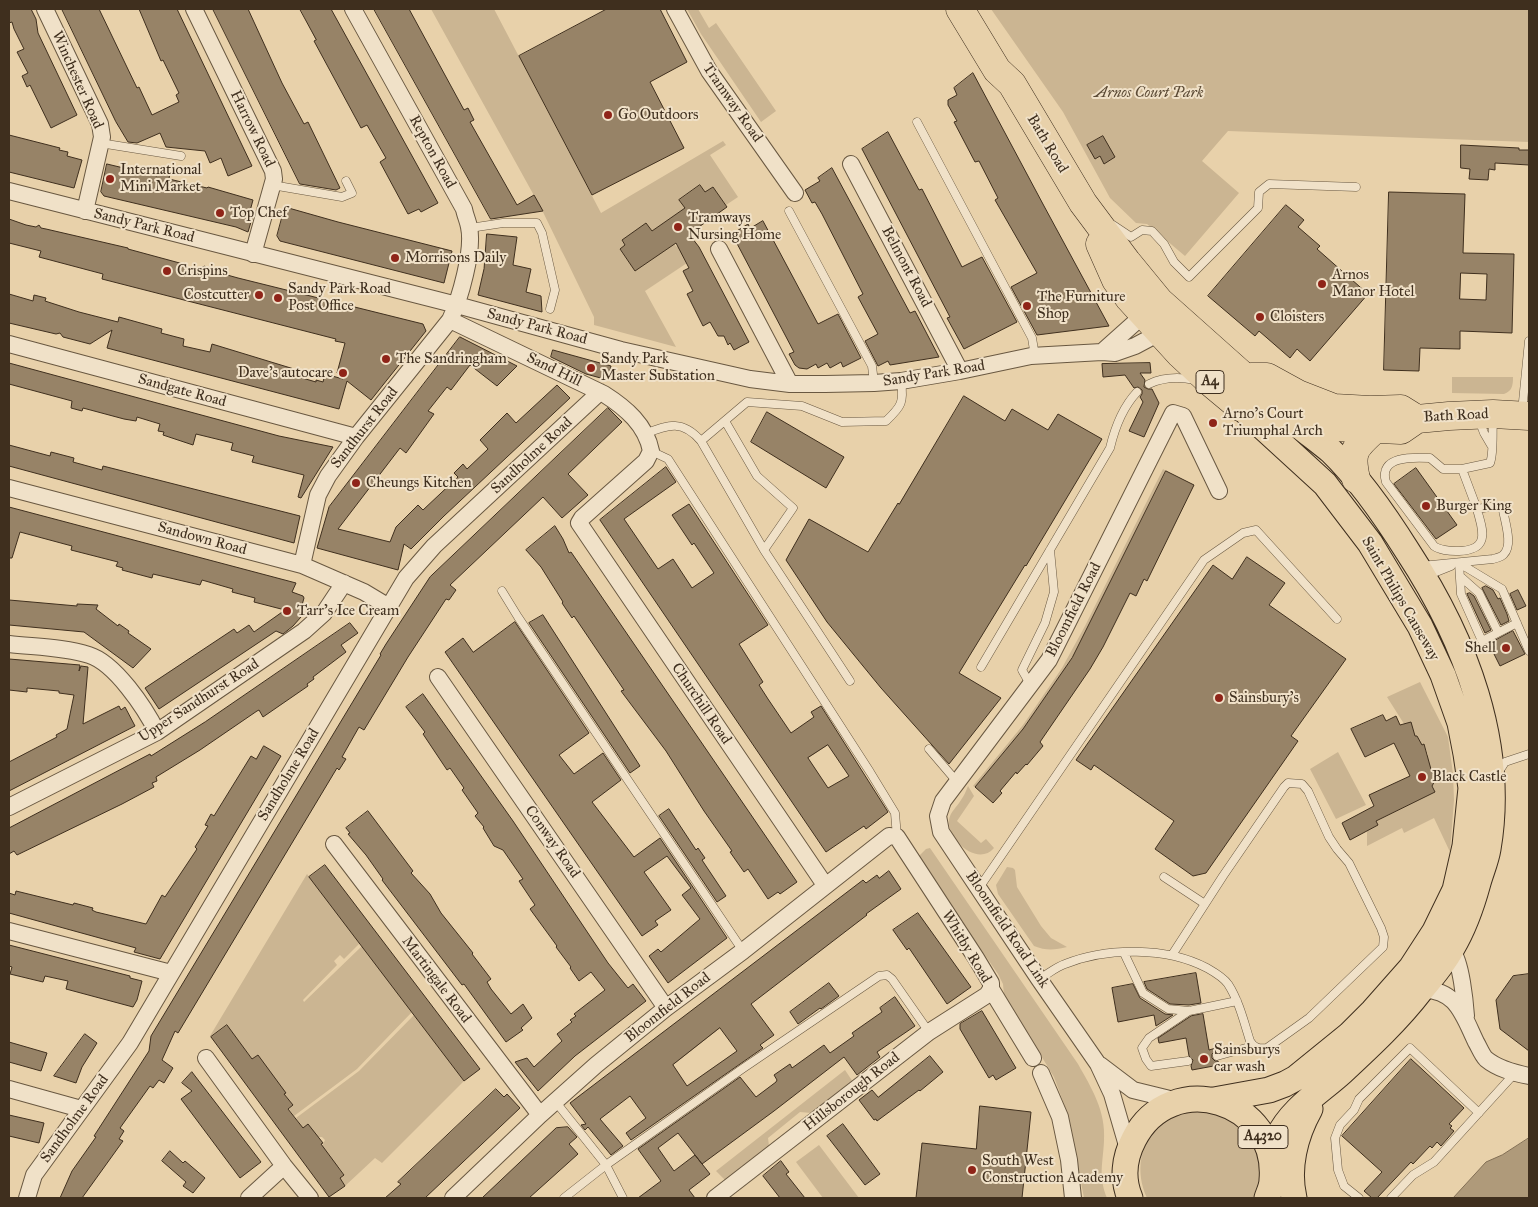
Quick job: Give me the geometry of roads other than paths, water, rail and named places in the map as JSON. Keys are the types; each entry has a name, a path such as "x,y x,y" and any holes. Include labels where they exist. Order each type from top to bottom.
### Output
{"highway":[{"name":"Bath Road","path":"966,15 997,70 1012,84 1083,204 1116,280 1129,298 1151,307 1307,428"},
{"name":"Bath Road","path":"1151,307 1163,335 1180,354 1240,407 1266,417 1307,428"},
{"name":"Bath Road","path":"1243,377 1267,377 1298,394 1334,408 1401,409 1417,419 1485,414 1526,416"},
{"name":"A4","path":"1307,428 1401,430 1417,419"},
{"path":"1356,480 1353,466 1358,444 1374,430"}],"main road":[{"name":"Saint Philips Causeway","path":"1240,407 1325,484 1370,543 1420,626 1444,675 1460,723 1470,788 1465,846 1455,890 1441,944 1421,990 1395,1022 1321,1090 1304,1103 1292,1118 1278,1137 1272,1184"},
{"path":"1325,484 1307,452 1307,428 1334,408"},
{"name":"Saint Philips Causeway","path":"1214,1100 1268,1090 1286,1084 1348,1035 1373,1011 1411,968 1465,922 1475,895 1487,851 1491,818 1492,784 1483,718 1467,665 1446,617 1421,571 1392,527 1356,480 1307,428"},
{"name":"Saint Philips Causeway","path":"1294,1198 1291,1171 1294,1152 1299,1133 1321,1090"},
{"name":"A4320","path":"1130,1198 1127,1190 1125,1169 1128,1149 1139,1128 1156,1112 1178,1102 1196,1099 1214,1100 1240,1112 1260,1132 1272,1184"}],"street":[{"name":"Winchester Road","path":"45,9 100,124 102,137 85,211"},
{"name":"Harrow Road","path":"194,9 273,171 274,180 253,254"},
{"name":"Repton Road","path":"353,9 464,208 470,228 469,254 454,312"},
{"name":"Tramway Road","path":"674,9 709,71 795,193"},
{"name":"Belmont Road","path":"851,164 960,371"},
{"name":"Sandy Park Road","path":"9,191 253,254 454,312 692,367 750,379 790,384 874,383 960,371 1035,356 1116,352 1135,346 1150,338 1163,335"},
{"path":"719,249 790,384"},
{"path":"1102,352 1151,307"},
{"name":"Sand Hill","path":"454,312 623,406 646,434 651,451"},
{"name":"Sandhurst Road","path":"302,565 318,495 328,476 356,437 454,312"},
{"name":"Sandgate Road","path":"9,344 356,437"},
{"name":"Sandholme Road","path":"27,1198 34,1175 130,1043 406,578 434,546 600,392"},
{"name":"Bloomfield Road","path":"954,787 1031,686 1054,652 1173,413 1183,416 1219,492"},
{"name":"Churchill Road","path":"651,451 646,462 579,522 825,886"},
{"name":"Sandown Road","path":"9,488 302,565 364,592 389,608"},
{"name":"Upper Sandhurst Road","path":"9,808 157,732 304,631 324,613 344,583"},
{"path":"9,644 69,651 91,656 105,664 129,688 157,732"},
{"name":"Conway Road","path":"438,677 666,1008"},
{"name":"Bloomfield Road Link","path":"954,787 943,801 938,816 941,832 1098,1064 1112,1094 1128,1149"},
{"name":"Bloomfield Road","path":"452,1198 555,1101 666,1008 744,951 889,836 897,836"},
{"name":"Whitby Road","path":"897,836 976,958 991,983 991,989 1037,1066 1060,1117 1069,1160 1073,1198"},
{"name":"Martingale Road","path":"334,844 540,1115"},
{"path":"9,931 171,973"},
{"path":"1441,944 1456,958 1464,992 1467,1023"},
{"name":"Hillsborough Road","path":"715,1198 929,1032 988,996 991,989"},
{"path":"1421,990 1443,992 1454,1001 1485,1058 1508,1071 1522,1074"},
{"path":"206,1058 284,1166 310,1198"},
{"name":"Bloomfield Road Link","path":"1098,1064 1133,1090 1178,1102"},
{"path":"9,1089 81,1109"},
{"path":"249,1198 284,1166"}],"lane":[{"path":"916,122 1032,338 1035,356"},
{"path":"100,143 181,156"},
{"path":"272,185 342,197 352,193 346,181"},
{"path":"1083,204 1131,237 1142,230 1152,231 1164,244 1174,262 1189,277 1258,208 1259,192 1269,184 1356,187"},
{"path":"789,211 872,366 874,383"},
{"path":"470,228 503,223 537,222 542,233 555,290 550,309"},
{"path":"1526,416 1529,341"},
{"path":"1149,384 1155,381 1180,377 1210,382"},
{"path":"701,441 747,402 802,406 842,422 886,421 897,410 903,397 901,380"},
{"path":"981,667 1110,448 1114,432 1126,404 1137,392"},
{"path":"1462,468 1477,510 1482,535 1479,544 1473,549 1439,549 1434,546 1386,482 1385,471 1388,464 1396,460 1410,458 1430,458 1443,469 1490,463 1492,456 1491,445 1485,414"},
{"path":"1485,414 1484,434 1491,445"},
{"path":"725,421 757,476 793,508 764,550"},
{"path":"646,434 670,426 682,427 693,431 701,441 764,550 850,681"},
{"path":"651,451 668,459 879,786 895,813 897,836"},
{"path":"1421,571 1503,556 1507,549 1508,539 1503,510 1500,507 1489,507 1477,510"},
{"path":"979,888 1204,560 1243,533 1256,530 1337,619"},
{"path":"1031,686 1022,670 1046,624 1054,592 1050,550"},
{"path":"1460,563 1461,594 1482,640 1517,623"},
{"path":"1421,571 1460,563 1502,589 1529,651"},
{"path":"1461,576 1480,594 1498,632"},
{"path":"502,591 744,951"},
{"path":"929,749 954,787"},
{"path":"1492,784 1505,762 1529,754"},
{"path":"1172,955 1284,787 1296,782 1302,784 1308,791 1336,849 1349,863 1381,928 1384,937 1383,947 1309,1018 1267,1048 1261,1049 1253,1046 1217,1056"},
{"path":"1164,877 1205,904"},
{"path":"1039,979 1064,964 1090,957 1156,952 1172,955 1199,964 1227,983 1237,1001 1253,1046"},
{"path":"1124,953 1143,993 1168,1009 1189,1011 1237,1001"},
{"path":"564,1198 606,1165 742,1069 879,976 887,975 892,979 929,1032"},
{"path":"1188,1061 1151,1066 1142,1048 1149,1038 1189,1011"},
{"path":"1356,1197 1344,1186 1338,1170 1335,1138 1340,1125 1354,1110 1359,1099 1410,1048 1480,1113"},
{"path":"1391,1198 1413,1175 1434,1162 1480,1113 1522,1074"},
{"path":"555,1101 606,1165 623,1198"}],"place":[{"name":"Go Outdoors","path":"608,115"},
{"name":"International Mini Market","path":"110,179"},
{"name":"Top Chef","path":"220,213"},
{"name":"Tramways Nursing Home","path":"678,227"},
{"name":"Morrisons Daily","path":"395,258"},
{"name":"Crispins","path":"167,271"},
{"name":"Arnos Manor Hotel","path":"1322,284"},
{"name":"Costcutter","path":"259,295"},
{"name":"Sandy Park Road Post Office","path":"278,298"},
{"name":"The Furniture Shop","path":"1027,306"},
{"name":"Cloisters","path":"1260,317"},
{"name":"The Sandringham","path":"386,359"},
{"name":"Sandy Park Master Substation","path":"591,368"},
{"name":"Dave's autocare","path":"343,373"},
{"name":"Arno's Court Triumphal Arch","path":"1213,423"},
{"name":"Cheungs Kitchen","path":"356,483"},
{"name":"Burger King","path":"1426,506"},
{"name":"Tarr's Ice Cream","path":"287,611"},
{"name":"Shell","path":"1506,648"},
{"name":"Sainsbury's","path":"1219,698"},
{"name":"Black Castle","path":"1422,777"},
{"name":"Sainsburys car wash","path":"1204,1059"},
{"name":"South West Construction Academy","path":"972,1170"}],"park label":[{"name":"Arnos Court Park","path":"1149,93"}]}
